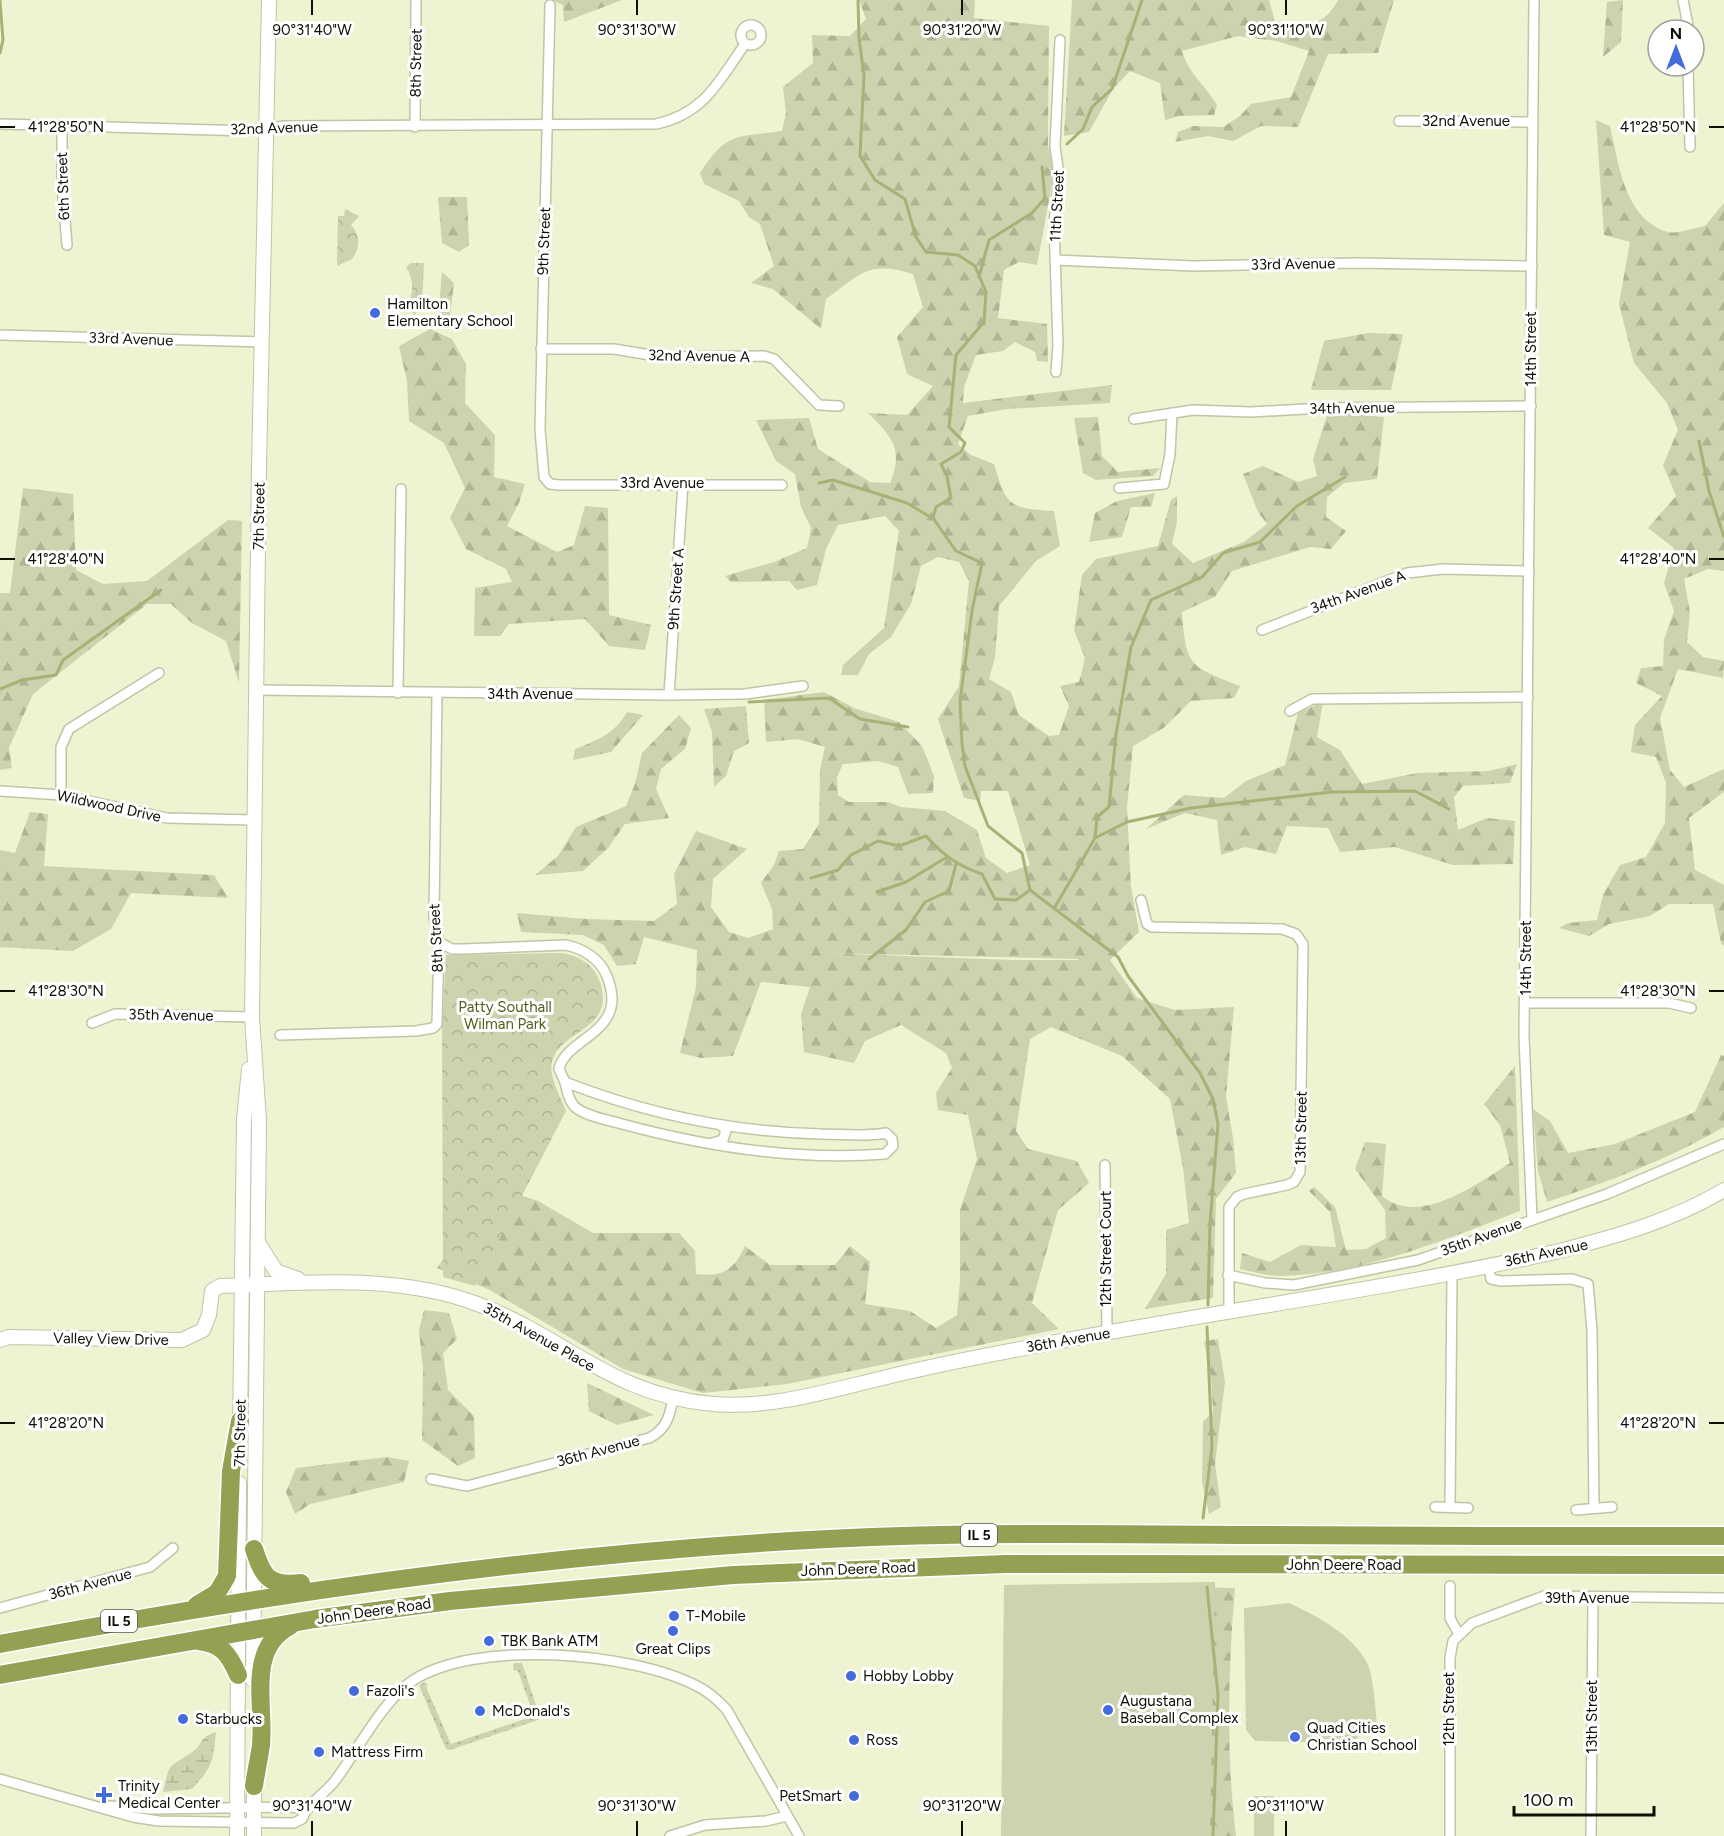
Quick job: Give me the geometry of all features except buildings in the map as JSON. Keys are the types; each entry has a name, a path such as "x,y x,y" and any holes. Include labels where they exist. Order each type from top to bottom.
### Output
{"highway":[{"path":"190,1609 217,1593 227,1576 231,1471 240,1421"},
{"name":"John Deere Road","path":"0,1644 246,1600 473,1569 746,1544 950,1536 1724,1536"},
{"path":"254,1549 263,1574 283,1584 402,1570 473,1569"},
{"name":"John Deere Road","path":"0,1675 297,1622 450,1601 633,1582 838,1569 1005,1564 1724,1565"},
{"path":"254,1786 261,1744 264,1654 272,1638 297,1622"},
{"path":"179,1642 216,1644 228,1654 238,1675"}],"street":[{"name":"7th Street","path":"246,1600 254,1549 259,1121 252,1017 269,0"},
{"name":"8th Street","path":"415,127 416,0"},
{"name":"14th Street","path":"1532,1219 1525,1082 1534,0"},
{"path":"1683,0 1687,18"},
{"name":"9th Street","path":"544,477 540,429 541,349 550,5"},
{"name":"11th Street","path":"1056,372 1058,345 1054,223 1059,175 1055,146 1060,40"},
{"name":"32nd Avenue","path":"0,124 250,131 284,126 548,127 656,124 679,118 706,99 745,44"},
{"path":"1688,78 1690,147"},
{"name":"32nd Avenue","path":"1399,121 1533,122"},
{"name":"6th Street","path":"62,126 62,185 67,245"},
{"name":"33rd Avenue","path":"1055,260 1194,266 1348,263 1532,266"},
{"name":"33rd Avenue","path":"0,335 262,342"},
{"name":"32nd Avenue A","path":"541,349 614,349 662,357 764,356 774,359 819,405 839,406"},
{"name":"34th Avenue","path":"1134,419 1172,413 1323,408 1531,406"},
{"path":"1119,488 1164,484 1170,454 1172,413"},
{"name":"33rd Avenue","path":"544,477 550,484 559,485 782,485"},
{"name":"9th Street A","path":"669,695 683,484"},
{"path":"398,693 401,489"},
{"name":"34th Avenue A","path":"1262,630 1407,573 1443,569 1529,571"},
{"path":"61,795 61,747 69,729 159,673"},
{"name":"34th Avenue","path":"256,690 669,695 745,694 803,686"},
{"name":"8th Street","path":"280,1035 433,1028 439,1016 439,942 434,917 437,693"},
{"path":"1290,711 1311,699 1528,697"},
{"name":"Wildwood Drive","path":"0,791 61,795 150,816 254,820"},
{"name":"13th Street","path":"1142,900 1147,924 1160,929 1282,929 1296,934 1303,944 1300,1172 1294,1182 1237,1197 1229,1207 1229,1311"},
{"path":"439,942 452,949 566,945 598,961 610,986 610,1008 607,1017 594,1033 563,1059 559,1070 570,1101 581,1111 655,1132 709,1144 758,1151 811,1155 885,1154 893,1146 892,1139 886,1133 781,1133 721,1125 648,1110 565,1082"},
{"path":"1526,1003 1669,1003 1691,1008"},
{"name":"35th Avenue","path":"92,1023 115,1014 252,1017"},
{"name":"7th Street","path":"252,1031 244,1119 240,1421 245,1630 254,1786 254,1829"},
{"path":"709,1144 723,1140 726,1131 721,1125"},
{"name":"35th Avenue","path":"1228,1275 1281,1285 1308,1283 1418,1260 1500,1233 1532,1219 1665,1171 1724,1144"},
{"name":"12th Street Court","path":"1105,1165 1107,1333"},
{"name":"36th Avenue","path":"431,1479 466,1486 649,1438 660,1432 667,1422 673,1398 742,1405 786,1401 981,1356 1555,1252 1663,1220 1724,1190"},
{"path":"258,1242 276,1271 308,1283"},
{"path":"1488,1265 1491,1278 1501,1281 1584,1281 1588,1284 1591,1298 1594,1508"},
{"path":"1450,1508 1452,1272"},
{"name":"35th Avenue Place","path":"257,1285 308,1283 409,1286 477,1304 521,1325 615,1378 673,1398"},
{"name":"Valley View Drive","path":"0,1340 9,1337 170,1341 189,1339 202,1330 207,1323 210,1296 215,1288 257,1285"},
{"path":"1435,1507 1468,1508"},
{"path":"1575,1510 1612,1507"},
{"name":"36th Avenue","path":"0,1608 150,1568 173,1548"},
{"path":"1450,1586 1450,1618 1458,1634"},
{"name":"39th Avenue","path":"1458,1634 1480,1618 1544,1596 1724,1598"},
{"name":"13th Street","path":"1591,1836 1593,1597"},
{"name":"7th Street","path":"237,1836 238,1675 245,1630"},
{"name":"12th Street","path":"1450,1836 1449,1671 1451,1648 1458,1634"},
{"path":"0,1779 133,1817 159,1821 237,1821 254,1829 294,1823 302,1819 305,1810 331,1787 400,1691 434,1670 504,1657 568,1655 625,1662 694,1684 715,1697 727,1710 799,1836"},
{"path":"97,1805 152,1809 253,1807 305,1810"},
{"path":"670,1836 705,1825 766,1821 787,1816"}],"green space":[{"path":"552,0 622,0 564,22 563,5"},
{"path":"859,0 975,0 974,18 1049,26 1048,145 1054,173 1037,265 1019,262 1004,270 998,318 1047,324 1048,362 1037,361 1035,352 1015,342 1003,351 976,355 964,387 963,403 1112,385 1110,403 1007,409 968,416 958,444 971,455 994,464 1003,489 1012,503 1028,509 1054,511 1060,546 1036,561 999,606 995,658 989,679 1011,692 1019,715 1049,736 1059,735 1069,706 1060,686 1079,682 1085,658 1074,630 1082,575 1096,559 1158,546 1171,500 1177,496 1177,521 1172,544 1193,563 1244,542 1267,524 1258,512 1243,474 1263,466 1298,482 1317,476 1313,459 1328,412 1384,417 1377,479 1344,483 1327,497 1326,517 1346,531 1331,549 1310,547 1232,571 1215,597 1182,612 1186,644 1194,662 1210,674 1240,686 1234,698 1191,701 1165,727 1133,746 1127,807 1131,887 1139,932 1110,960 1137,998 1175,1010 1234,1007 1226,1097 1236,1173 1216,1199 1213,1298 1145,1309 1166,1274 1166,1230 1189,1223 1183,1168 1170,1099 1122,1056 1051,1027 1030,1039 1016,1131 1028,1149 1077,1161 1089,1183 1058,1210 1032,1303 1059,1329 787,1384 703,1393 623,1369 490,1290 437,1268 493,1186 538,1201 593,1233 679,1233 695,1251 696,1274 705,1275 726,1271 736,1261 745,1246 770,1265 835,1265 850,1246 870,1262 865,1304 910,1311 936,1328 957,1315 960,1281 960,1210 977,1159 968,1115 938,1110 936,1093 952,1068 946,1053 901,1025 865,1041 854,1063 804,1052 801,1014 810,987 761,982 733,1056 701,1058 680,1053 696,987 697,950 644,937 636,964 617,966 604,945 583,935 521,932 517,913 585,919 654,921 677,904 674,874 696,831 747,849 713,879 711,907 729,932 748,938 773,929 772,909 761,883 774,865 779,851 803,849 819,824 820,770 825,747 798,739 766,742 764,700 824,692 854,708 899,722 922,746 934,776 933,793 908,794 898,767 878,761 843,764 837,777 838,795 849,802 888,802 901,807 945,811 977,830 986,858 1007,873 1030,865 1008,791 981,791 980,801 964,798 938,719 959,686 969,581 959,562 938,557 921,566 911,604 891,637 869,654 858,675 841,675 843,665 884,628 899,531 885,516 838,525 826,549 817,585 797,590 789,581 731,582 725,576 774,562 807,548 811,528 801,507 795,474 776,461 756,420 809,418 818,449 870,482 890,483 896,452 884,429 868,413 907,415 933,386 907,374 897,337 923,307 913,274 885,268 874,269 857,276 826,299 821,329 773,289 751,283 774,266 760,224 749,217 739,201 704,184 700,173 726,143 743,136 782,131 786,113 783,87 813,63 812,35 850,36 866,19","holes":["822,953 1078,959 1014,960"]},
{"path":"1072,0 1269,0 1275,21 1303,24 1319,21 1326,16 1338,0 1394,0 1378,53 1328,54 1298,127 1261,126 1233,141 1208,136 1175,142 1178,132 1193,126 1223,127 1240,116 1251,104 1291,97 1309,51 1276,41 1238,36 1182,51 1188,66 1217,105 1214,115 1180,116 1165,120 1160,83 1130,71 1113,89 1089,132 1064,136"},
{"path":"1623,0 1621,42 1603,57 1607,2"},
{"path":"1596,120 1610,126 1626,188 1633,203 1653,225 1668,232 1681,232 1705,226 1724,203 1724,571 1708,569 1684,579 1690,612 1687,642 1703,657 1724,661 1723,678 1678,669 1660,718 1670,770 1684,787 1724,769 1724,792 1689,818 1695,870 1724,885 1724,946 1721,943 1713,904 1669,904 1650,916 1609,924 1589,936 1559,928 1568,923 1597,920 1603,895 1620,865 1646,857 1665,823 1666,783 1656,757 1631,752 1635,725 1662,696 1636,683 1641,668 1663,666 1664,640 1674,611 1664,583 1674,548 1648,528 1676,496 1663,465 1678,430 1667,403 1634,363 1619,304 1630,242 1604,235"},
{"path":"438,197 467,197 469,245 459,252 442,243"},
{"path":"345,209 359,216 351,225 358,238 358,246 352,259 337,266 338,216 344,216"},
{"path":"411,263 424,263 422,302 415,315 407,308 412,287 411,277 406,267"},
{"path":"442,272 454,283 450,316 438,319"},
{"path":"430,329 452,339 466,364 465,403 495,435 494,477 525,484 519,503 507,526 557,552 574,545 585,506 608,508 609,615 651,625 645,650 609,646 585,619 509,624 500,636 474,636 475,588 512,582 506,569 466,549 450,518 465,488 444,443 409,421 407,381 399,346"},
{"path":"1368,333 1403,334 1391,390 1311,390 1324,341"},
{"path":"1098,417 1102,456 1118,472 1160,468 1153,476 1096,480 1083,473 1074,418"},
{"path":"23,488 73,494 76,570 103,584 147,581 228,520 242,521 239,683 226,641 192,623 171,604 147,604 33,694 9,748 12,768 0,770 0,593 10,593"},
{"path":"1155,493 1151,507 1131,507 1122,537 1089,542 1095,513 1117,501"},
{"path":"1323,702 1317,737 1340,750 1362,784 1418,773 1489,771 1517,764 1510,783 1463,786 1454,797 1458,830 1487,818 1515,821 1513,864 1453,865 1395,847 1340,852 1328,828 1287,826 1276,854 1245,847 1221,855 1217,820 1185,813 1146,829 1184,795 1224,798 1246,781 1285,765 1298,713"},
{"path":"746,706 749,743 734,751 726,776 714,787 712,732 704,709"},
{"path":"627,712 643,715 611,752 573,760 575,749 611,731"},
{"path":"679,715 691,728 685,749 661,769 656,789 669,818 625,824 608,848 583,871 535,875 558,856 576,827 626,806 635,784 642,753"},
{"path":"30,812 48,814 44,866 214,875 228,898 131,893 111,929 73,951 0,947 0,850 15,853"},
{"name":"Patty Southall Wilman Park","path":"562,953 580,959 594,970 600,982 603,998 600,1011 594,1020 565,1042 557,1051 552,1062 553,1080 566,1111 475,1286 443,1277 442,1030 446,955"},
{"path":"1721,1055 1724,1056 1724,1127 1638,1169 1547,1202 1538,1171 1533,1109 1550,1121 1568,1153 1615,1144 1695,1112"},
{"path":"1515,1066 1520,1211 1403,1254 1343,1269 1281,1276 1240,1269 1242,1253 1270,1262 1301,1245 1336,1247 1330,1212 1309,1191 1314,1187 1335,1207 1346,1250 1366,1249 1386,1238 1385,1210 1355,1169 1365,1142 1386,1144 1382,1196 1397,1204 1413,1207 1430,1205 1448,1199 1510,1163 1500,1125 1484,1104"},
{"path":"424,1310 449,1313 457,1339 443,1353 448,1390 474,1416 475,1458 458,1466 422,1440 423,1370 419,1330"},
{"path":"1218,1339 1225,1382 1215,1464 1221,1507 1209,1514 1202,1482 1203,1421 1213,1413 1211,1377 1204,1341"},
{"path":"587,1383 654,1415 617,1425 589,1411"},
{"path":"387,1457 409,1461 404,1482 310,1504 295,1514 286,1492 296,1468"},
{"name":"Augustana Baseball Complex","path":"1215,1582 1210,1836 1001,1836 1004,1585"},
{"path":"1195,1587 1235,1588 1229,1712 1236,1836 1188,1836"},
{"path":"1289,1603 1334,1628 1354,1644 1362,1654 1372,1679 1378,1734 1358,1736 1356,1743 1255,1741 1246,1730 1244,1608"},
{"path":"514,1663 522,1663 540,1717 538,1720 450,1750 446,1749 419,1685 425,1682 428,1685 426,1687 451,1744 534,1716 518,1671 513,1670"},
{"path":"216,1732 211,1763 192,1789 163,1792 173,1764 195,1750 203,1739"},
{"path":"1254,1796 1274,1796 1274,1836 1254,1836"}],"waterway":[{"path":"858,0 859,38 864,76 860,156 875,180 905,199 916,237 926,252 958,255 975,266 986,292 984,322 956,355 949,427 965,443 961,452 941,464 947,476 951,498 936,507 933,518 956,551 982,563 972,611 960,701 965,766 988,826 1022,853 1030,890 1118,957 1128,976 1200,1073 1213,1099 1218,1124 1210,1223 1208,1305"},
{"path":"1067,144 1083,129 1092,107 1112,89 1142,0"},
{"path":"0,1 3,40 0,53"},
{"path":"979,277 989,240 1032,213 1045,198 1042,167"},
{"path":"1699,441 1709,491 1724,537"},
{"path":"1095,838 1097,817 1109,807 1116,734 1131,647 1151,600 1202,577 1223,553 1260,542 1297,506 1345,477"},
{"path":"819,483 833,480 907,503 932,518"},
{"path":"0,689 22,680 56,675 63,660 161,590"},
{"path":"749,702 829,698 860,719 908,727"},
{"path":"1055,907 1095,838 1127,822 1191,808 1332,792 1415,791 1449,809"},
{"path":"811,878 838,870 851,855 878,841 899,846 926,836 951,859 982,874 995,899 1016,900 1030,890"},
{"path":"877,892 906,882 947,857"},
{"path":"869,959 906,930 925,902 949,891 956,864"},
{"path":"1203,1518 1212,1447 1207,1327"},
{"path":"1207,1587 1218,1695 1213,1836"}],"place":[{"name":"Hamilton Elementary School","path":"375,313"},
{"name":"T-Mobile","path":"674,1616"},
{"name":"Great Clips","path":"673,1631"},
{"name":"TBK Bank ATM","path":"489,1641"},
{"name":"Hobby Lobby","path":"851,1676"},
{"name":"Fazoli's","path":"354,1691"},
{"name":"Augustana Baseball Complex","path":"1108,1710"},
{"name":"McDonald's","path":"480,1711"},
{"name":"Starbucks","path":"183,1719"},
{"name":"Quad Cities Christian School","path":"1295,1737"},
{"name":"Ross","path":"854,1740"},
{"name":"Mattress Firm","path":"319,1752"},
{"name":"Trinity Medical Center","path":"104,1795"},
{"name":"PetSmart","path":"854,1796"}]}
